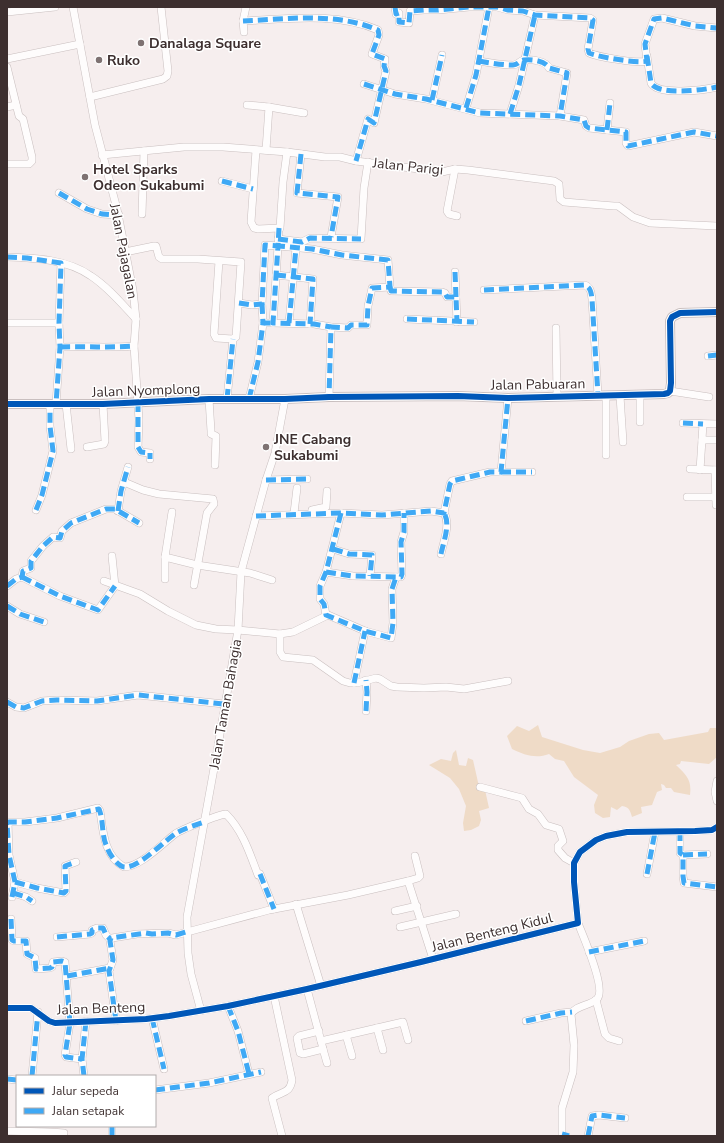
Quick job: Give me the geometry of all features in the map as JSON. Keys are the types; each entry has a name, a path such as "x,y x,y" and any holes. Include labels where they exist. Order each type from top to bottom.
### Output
{"street":[{"path":"7,12 55,7"},
{"name":"Jalan Pajagalan","path":"73,7 102,155 119,215 134,290 136,319 134,346 138,402 138,447 141,452 150,453 150,459"},
{"path":"90,97 163,80 167,76 168,71 161,7"},
{"path":"244,32 243,21 246,7"},
{"path":"395,7 396,14 399,13 399,22 407,23 409,23 410,11 489,7 523,11 535,15 592,18 588,49 591,54 646,62 647,55"},
{"path":"466,108 479,61 489,7"},
{"path":"510,114 535,15"},
{"path":"717,28 695,26 662,18 654,19 645,44 651,83 653,86 668,90 683,91 717,87"},
{"path":"243,21 299,19 345,20 378,30 378,35 372,54 385,59 384,66 386,71 374,123 368,119 356,161"},
{"path":"7,58 80,44"},
{"path":"432,100 442,54"},
{"path":"479,61 515,65 524,60 545,63 548,64 549,68 567,73 560,116"},
{"path":"7,67 18,114 21,116 24,125 32,157 32,161 29,164 7,164"},
{"path":"364,84 381,90 432,100 480,113 560,116 584,120 586,126 589,128 626,132 628,146 694,132 717,136"},
{"path":"607,130 610,103"},
{"path":"7,107 16,105"},
{"path":"247,105 304,113"},
{"path":"266,150 269,107"},
{"name":"Jalan Parigi","path":"102,155 184,147 223,147 287,152 325,157 340,157 356,161 442,172 455,169 554,181 559,184 560,199 564,202 618,206 633,217 650,223 717,226"},
{"path":"256,150 251,222 254,228 279,228"},
{"path":"142,214 144,151"},
{"path":"273,323 279,228 281,226 282,182 287,152"},
{"path":"301,154 297,193 338,197 331,237"},
{"path":"249,399 258,362 263,323 262,304 265,245 278,242 302,242 310,238 331,237 361,239 364,188 368,162"},
{"path":"455,169 447,211 449,214 457,216"},
{"path":"222,181 253,189"},
{"path":"59,193 87,209 102,214 119,215"},
{"path":"278,242 296,248 388,260 390,288"},
{"path":"126,252 154,246 158,248 160,258 241,262 236,337 233,339 227,399"},
{"path":"290,323 296,248"},
{"path":"7,257 27,258 61,263 91,275 109,290 136,319"},
{"path":"219,261 214,334 216,338 233,339"},
{"path":"36,510 42,495 53,450 50,426 60,347 59,323 61,263"},
{"path":"455,272 457,322"},
{"path":"276,275 313,278 310,324"},
{"path":"484,290 585,285 589,287 592,298 602,396 606,455"},
{"path":"263,323 310,324 348,328 351,325 367,326 368,306 372,288 390,288 391,291 442,292 445,293 447,297 456,297"},
{"path":"239,303 252,305 262,304"},
{"path":"709,397 670,391 670,321 672,317 680,313 717,312"},
{"path":"407,319 474,322"},
{"path":"7,323 59,323"},
{"path":"330,397 331,327"},
{"path":"556,328 557,396"},
{"path":"60,347 78,346 106,348 134,346"},
{"path":"708,356 717,355"},
{"name":"Jalan Pabuaran","path":"285,399 330,397 458,396 508,398 557,396 640,396 668,394 670,391"},
{"path":"620,396 623,442"},
{"path":"640,396 640,422"},
{"path":"501,472 508,398"},
{"path":"209,399 211,434 216,436 215,465"},
{"name":"Jalan Nyomplong","path":"7,404 103,404 209,399 285,399"},
{"name":"Jalan Taman Bahagia","path":"201,1011 191,974 186,932 186,917 238,630 241,572 256,514 275,453 285,399"},
{"path":"66,404 71,448"},
{"path":"87,447 104,444 103,404"},
{"path":"683,422 717,424"},
{"path":"700,470 703,424"},
{"path":"702,440 717,440"},
{"path":"118,511 128,468"},
{"path":"687,497 715,501 716,470 690,469"},
{"path":"441,554 446,532 446,520 444,513 450,484 452,481 490,472 532,472"},
{"path":"266,480 306,479"},
{"path":"124,482 154,493 212,499 214,504 208,513 194,585"},
{"path":"294,513 297,488"},
{"path":"256,514 294,513 326,507 327,491"},
{"path":"22,577 23,571 31,568 31,561 40,550 53,537 60,538 62,531 71,523 112,508 139,523"},
{"path":"256,514 341,513 382,515 431,511 444,513"},
{"path":"165,579 165,557 172,512"},
{"path":"326,616 324,604 319,595 320,586 333,549 341,513"},
{"path":"326,572 401,577 401,542 404,532 404,513"},
{"path":"333,549 349,554 372,555 373,558 370,576"},
{"path":"7,586 18,578 22,577 60,596 98,610 115,586 112,556"},
{"path":"165,557 197,565 241,572 272,580"},
{"path":"104,581 140,594 168,611 196,625 216,629 280,634 293,632 326,616 365,631 392,638 392,589 396,577"},
{"path":"7,606 20,614 44,622"},
{"path":"354,683 365,631"},
{"path":"280,634 280,652 283,657 313,660 343,680 354,683 378,678 390,686 397,687 446,687 464,689 508,681"},
{"path":"366,680 366,711"},
{"path":"7,702 16,707 24,708 42,702 57,700 97,701 138,695 224,704"},
{"path":"717,781 715,792 717,801"},
{"path":"480,787 522,798 530,810 538,814 546,824 559,829 563,841 557,848 564,858 574,863"},
{"path":"32,900 26,897 13,895 15,882 9,855 8,823 57,818 99,809 106,847 111,855 124,867 142,860 180,831 224,814 228,816 237,827 244,841 258,875 260,874 274,909"},
{"path":"526,1021 572,1012 600,997 600,989 589,952 578,923 574,882 574,863 580,852 596,840 606,836 627,832 710,830 717,827"},
{"path":"680,831 680,853 683,855 684,883 717,887"},
{"path":"647,874 655,832"},
{"path":"683,855 707,854"},
{"path":"110,939 141,934 168,932 176,935 274,909 408,881 420,876 415,856"},
{"path":"15,882 64,893 66,891 66,866 76,862"},
{"path":"408,881 433,959"},
{"path":"296,904 321,986"},
{"path":"395,911 417,906"},
{"path":"400,927 456,914"},
{"path":"11,919 12,940 26,941 27,954 35,958 36,969 50,968 52,967 53,962 64,961 66,964 70,1023 65,1056 82,1059"},
{"name":"Jalan Benteng Kidul","path":"201,1011 321,986 578,923"},
{"path":"57,937 90,934 92,933 92,930 103,928 106,935 110,939 113,960 110,968 116,1021"},
{"path":"589,952 644,941"},
{"path":"67,976 110,968"},
{"path":"307,989 327,1063"},
{"path":"274,996 292,1080 291,1088 272,1098 282,1136"},
{"path":"596,1000 605,1034 609,1038 619,1041"},
{"path":"228,1006 238,1031 249,1074"},
{"name":"Jalan Benteng","path":"7,1008 31,1008 52,1022 70,1023 152,1018 201,1011"},
{"path":"32,1075 38,1012"},
{"path":"564,1135 562,1108 573,1072 574,1045 571,1017 572,1012"},
{"path":"152,1018 164,1069"},
{"path":"84,1075 82,1059 86,1022"},
{"path":"321,1041 403,1022 408,1040"},
{"path":"377,1028 383,1050"},
{"path":"319,1031 299,1036 297,1040 301,1054 323,1049"},
{"path":"346,1035 352,1056"},
{"path":"156,1090 209,1082 260,1072"},
{"path":"588,1136 590,1119 592,1116 599,1115 625,1118"},
{"path":"7,1131 47,1131 64,1133"}],"shaded area":[{"path":"538,725 542,737 583,750 600,753 620,747 629,741 649,734 659,733 664,740 708,732 710,728 717,728 717,757 709,764 681,761 680,764 676,765 688,778 690,795 674,792 671,788 666,788 661,784 662,790 657,792 652,805 641,807 642,813 632,817 630,811 626,807 622,806 617,810 611,807 610,817 603,818 595,813 594,805 598,795 574,777 564,761 555,759 549,754 530,756 512,749 507,736 517,726 529,731"},
{"path":"456,750 459,765 466,766 468,758 473,760 480,791 485,790 489,808 479,811 481,820 479,826 471,830 464,831 463,823 466,806 459,789 450,778 429,765 441,759 451,761 453,753"}],"marked path":[{"path":"395,7 396,14 399,13 399,22 409,23 410,11 469,7 497,7 508,10 523,11 535,15 590,18 593,20 588,49 589,53 636,62 647,61 645,44 654,19 662,18 695,26 717,28"},
{"path":"466,108 476,75 489,7"},
{"path":"510,114 519,85 535,15"},
{"path":"243,21 294,18 328,19 362,24 378,30 379,35 372,54 385,59 384,66 386,71 374,123 368,119 356,161"},
{"path":"432,100 442,55"},
{"path":"647,56 651,83 655,87 662,90 672,91 717,87"},
{"path":"479,61 513,65 524,60 535,60 542,62 549,68 567,73 560,116"},
{"path":"364,84 395,94 426,99 480,113 560,116 584,120 586,126 589,128 626,132 626,143 628,146 694,132 717,136"},
{"path":"607,130 610,103"},
{"path":"301,154 297,193 338,197 331,237"},
{"path":"222,181 253,189"},
{"path":"59,193 87,209 102,214 119,215"},
{"path":"279,228 278,246 312,249 342,255 388,260 390,287 372,288 368,306 367,325 351,325 348,328 331,327 329,397"},
{"path":"278,239 302,242 310,238 361,239"},
{"path":"239,303 252,305 262,304 265,245 278,246 273,323 314,324 331,327"},
{"path":"289,323 296,248"},
{"path":"7,257 27,258 61,263 59,323 60,347 56,404"},
{"path":"455,272 456,297"},
{"path":"276,275 313,279 310,324"},
{"path":"484,290 585,285 588,287 590,289 592,299 598,395"},
{"path":"390,287 391,291 442,292 445,293 447,297 456,297 457,322"},
{"path":"262,304 263,323"},
{"path":"407,319 474,322"},
{"path":"249,399 258,362 263,323 273,323"},
{"path":"227,399 233,339"},
{"path":"60,347 134,346"},
{"path":"708,356 717,355"},
{"path":"256,516 341,513 382,515 431,511 444,513 450,484 452,481 490,472 501,472 508,398"},
{"path":"138,402 138,447 141,452 150,453 150,459"},
{"path":"36,510 42,495 53,451 50,426 50,404"},
{"path":"683,423 703,424"},
{"path":"118,511 121,491 128,467"},
{"path":"501,472 532,472"},
{"path":"266,480 307,479"},
{"path":"7,586 16,579 22,577 23,571 31,568 31,561 43,546 53,537 60,538 62,531 71,523 106,509 115,509 139,523"},
{"path":"341,513 326,572 320,586 320,599 324,604 326,615 365,631 391,638 393,623 392,589 396,577"},
{"path":"326,572 353,576 401,577 401,542 404,532 404,513"},
{"path":"441,554 447,528 444,513"},
{"path":"333,549 349,554 372,555 370,576"},
{"path":"22,577 60,596 98,610 115,586"},
{"path":"7,606 20,614 44,622"},
{"path":"354,683 365,631"},
{"path":"366,680 366,711"},
{"path":"7,702 16,707 24,708 42,701 97,701 138,695 224,704"},
{"path":"12,897 15,882 9,855 7,823 9,822 25,822 57,818 99,809 102,818 104,838 108,850 117,863 125,867 138,863 178,832 204,822"},
{"path":"680,831 680,853 683,855 684,883 717,887"},
{"path":"647,874 655,832"},
{"path":"683,855 707,854"},
{"path":"15,882 64,893 66,891 65,866 76,862"},
{"path":"260,874 274,909"},
{"path":"13,893 26,897 32,901"},
{"path":"11,919 12,940 26,941 27,954 35,958 36,969 50,968 52,967 53,962 65,962 70,1023 65,1055 66,1057 82,1059"},
{"path":"57,937 90,934 92,933 92,930 103,928 106,935 110,939"},
{"path":"116,1021 109,971 113,960 110,941 111,938 146,933 168,933 176,935 186,932"},
{"path":"589,952 644,941"},
{"path":"67,976 110,968"},
{"path":"228,1006 238,1031 249,1074"},
{"path":"32,1075 38,1012"},
{"path":"526,1021 572,1012"},
{"path":"152,1018 164,1069"},
{"path":"84,1075 82,1059 86,1021"},
{"path":"156,1090 209,1083 261,1072"},
{"path":"7,1079 16,1080"},
{"path":"588,1136 592,1116 599,1115 625,1118"},
{"path":"112,1127 112,1136"},
{"path":"562,1134 569,1136"}],"cycle path":[{"path":"7,404 103,404 209,399 285,399 329,397 458,396 508,398 664,394 670,391 671,383 670,321 672,317 680,313 717,312"},
{"path":"7,1008 31,1008 49,1021 55,1023 146,1019 169,1016 228,1006 307,989 578,923 574,882 574,863 580,852 596,840 606,836 627,832 695,831 712,830 717,827"}],"place":[{"name":"Danalaga Square","path":"141,43"},
{"name":"Ruko","path":"99,60"},
{"name":"Hotel Sparks Odeon Sukabumi","path":"85,177"},
{"name":"JNE Cabang Sukabumi","path":"266,447"}]}
